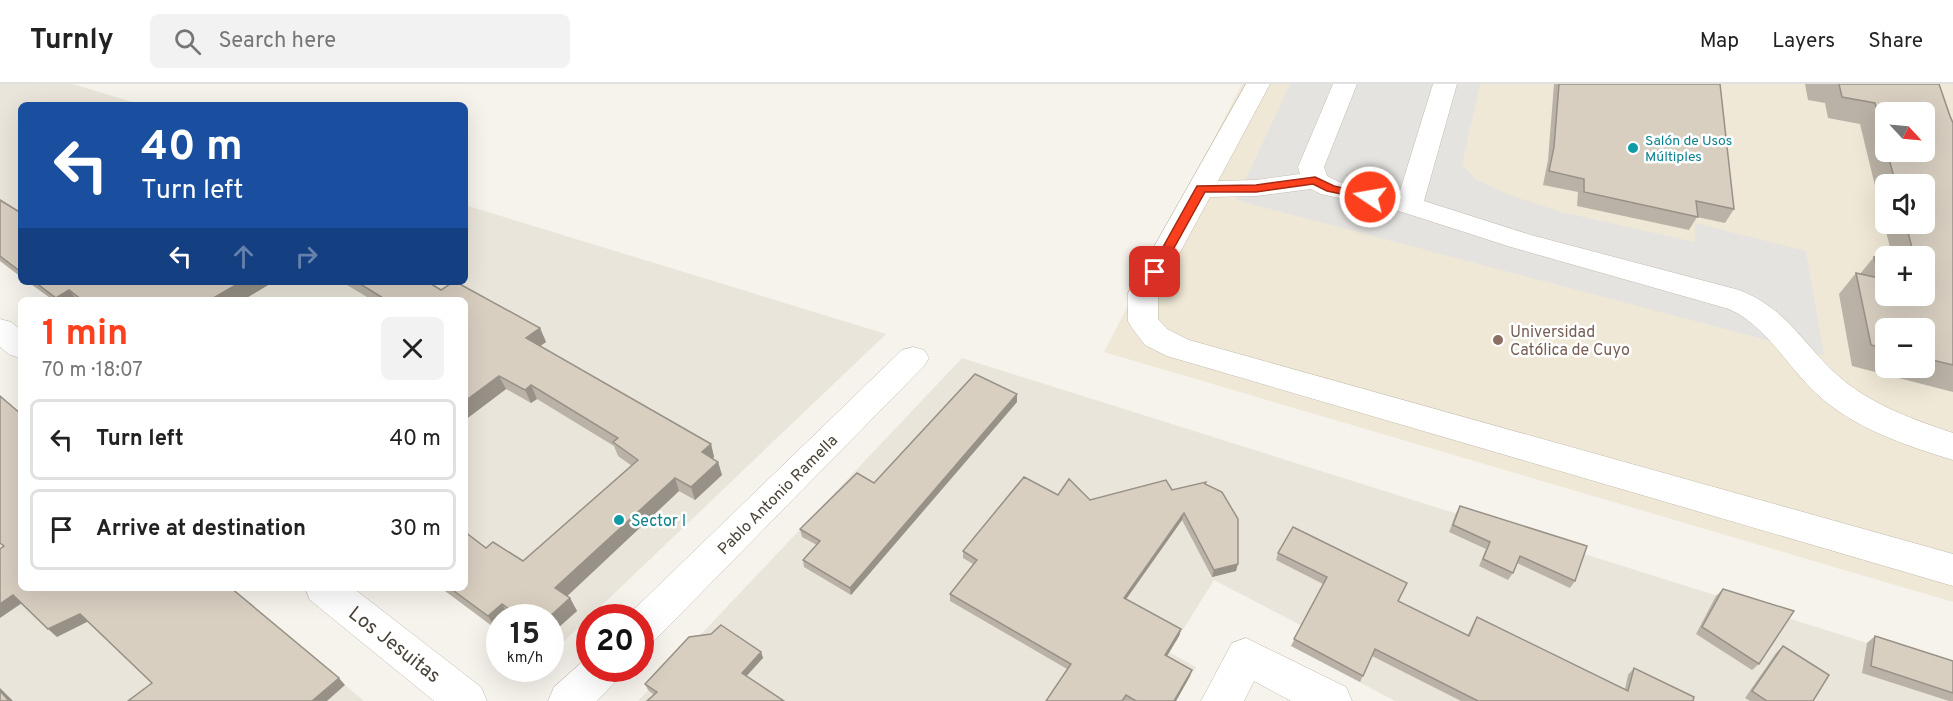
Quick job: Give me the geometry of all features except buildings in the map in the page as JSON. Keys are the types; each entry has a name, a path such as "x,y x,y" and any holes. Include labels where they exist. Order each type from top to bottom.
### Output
{"street":[{"path":"1258,84 1143,293 1143,321 1156,337 1178,348 1953,570"},
{"path":"1315,180 1311,167 1345,84"},
{"path":"1409,205 1445,84"},
{"path":"1201,189 1256,188 1315,180 1331,189 1409,205 1521,241 1728,297 1756,310 1782,335 1808,366 1841,396 1882,418 1953,447"},
{"path":"0,330 18,345"},
{"name":"Pablo Antonio Ramella","path":"654,616 913,357"},
{"name":"Los Jesuitas","path":"328,591 466,701"},
{"path":"1222,701 1246,656 1331,701"},
{"path":"569,701 588,682"}],"shaded area":[{"path":"0,84 73,84 132,102 18,102 18,274 0,261"},
{"name":"Universidad Católica de Cuyo","path":"1242,84 1953,84 1953,602 1104,352"},
{"path":"1290,84 1480,84 1462,164 1475,179 1507,194 1561,212 1695,242 1695,223 1806,251 1824,355 1236,200"},
{"path":"468,206 886,334 603,604 576,604 576,630 564,641 564,604 486,604 486,621 469,608 466,591 468,591 468,297 49,297 33,285 468,285"},
{"path":"962,358 1953,670 1953,701 1395,701 1291,646 1302,626 1214,580 1169,652 1196,667 1176,701 638,701"},
{"path":"0,398 18,561 18,591 50,591 259,613 364,701 0,701"}],"place":[{"name":"Salón de Usos Múltiples","path":"1633,148"},
{"name":"Universidad Católica de Cuyo","path":"1498,340"},
{"name":"Sector I","path":"619,520"}],"route":[{"path":"1155,272 1201,189 1256,188 1315,180 1331,189 1370,197"}]}
